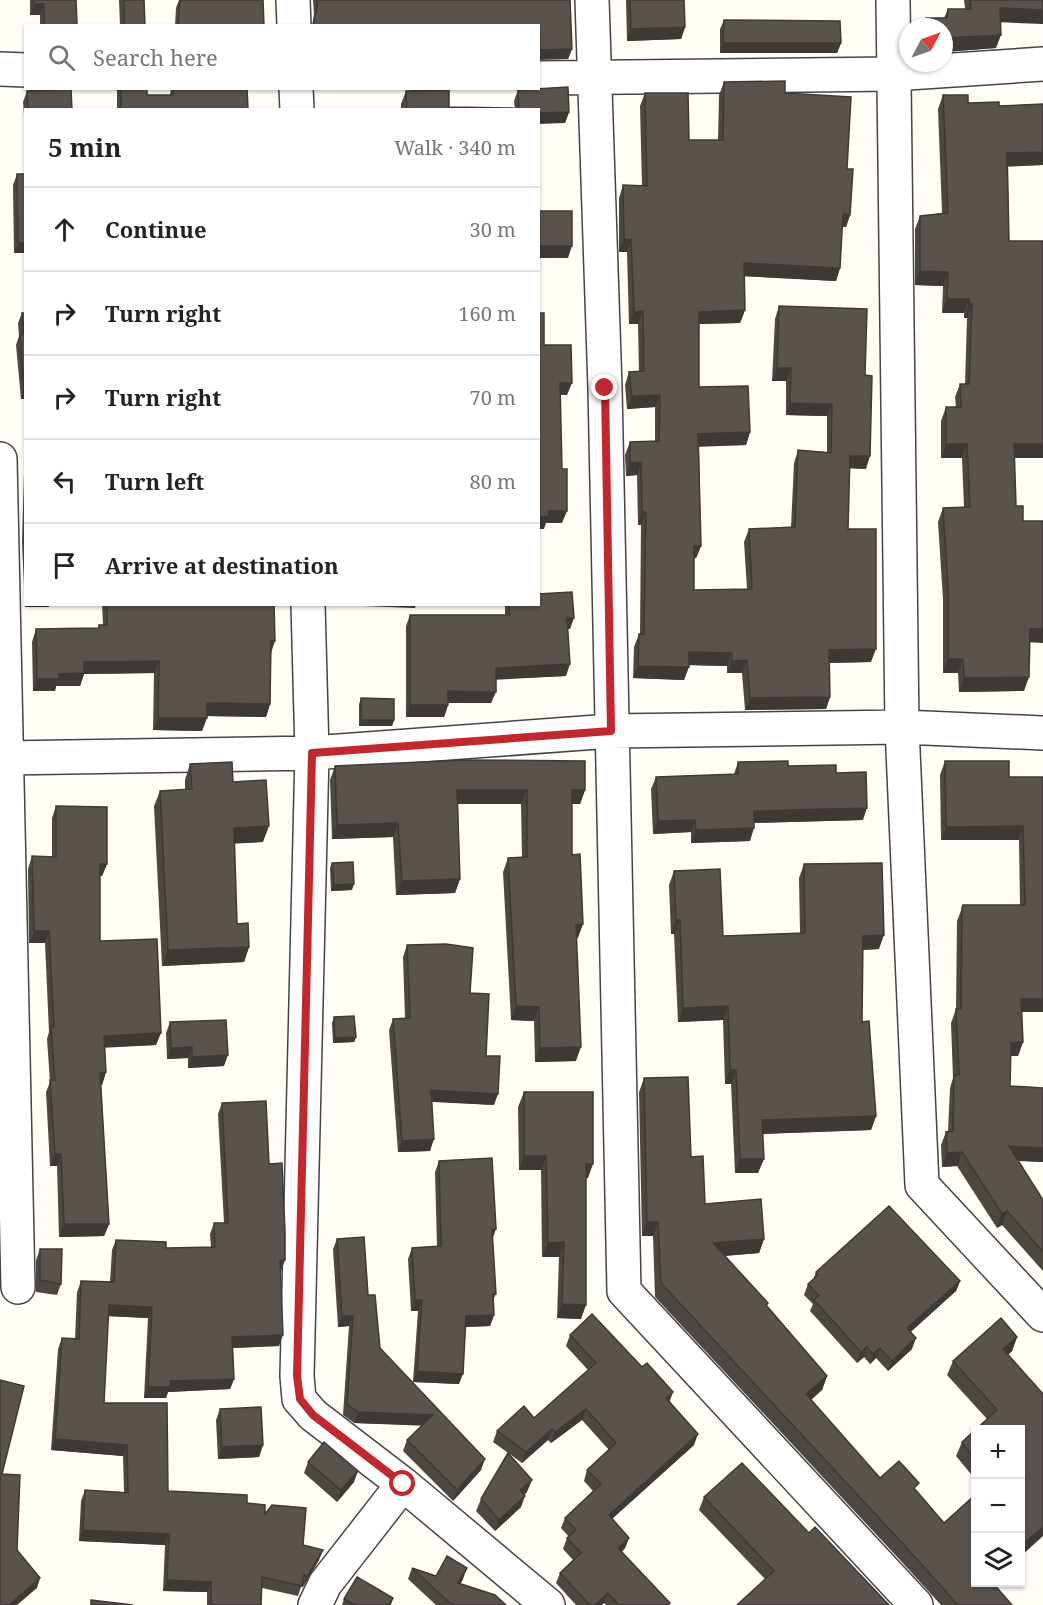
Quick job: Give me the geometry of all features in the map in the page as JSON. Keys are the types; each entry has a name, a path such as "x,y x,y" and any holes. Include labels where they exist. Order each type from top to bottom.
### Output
{"street":[{"path":"293,0 294,24"},
{"path":"592,0 605,388 624,1291 916,1605"},
{"path":"893,0 902,727 922,1185 1043,1315"},
{"path":"540,78 893,74 1043,64"},
{"path":"0,69 24,70"},
{"path":"296,90 297,108"},
{"path":"0,459 18,1287"},
{"path":"308,606 312,753 297,1376 300,1399 313,1415 403,1484 548,1605"},
{"path":"5,758 312,753 611,731 902,727 1043,733"},
{"path":"315,1605 325,1584 403,1484"}],"building":[{"path":"33,0 76,0 77,24 44,24 44,4 34,4"},
{"path":"124,0 144,0 145,24 124,24"},
{"path":"180,0 263,0 264,24 178,24"},
{"path":"317,0 570,0 572,49 540,50 540,24 313,24"},
{"path":"630,0 684,0 685,27 631,29"},
{"path":"970,0 1043,0 1043,10 1000,8 1001,35 953,38 953,18 947,18 948,9 971,9"},
{"path":"724,20 840,21 841,43 723,43"},
{"path":"785,81 785,93 851,97 847,169 853,169 850,215 843,214 840,268 744,263 745,310 699,312 699,387 748,386 750,432 698,434 701,546 694,546 694,590 752,589 749,529 795,527 798,450 831,453 832,404 790,403 791,368 777,368 779,306 867,309 865,375 872,376 870,456 850,456 848,529 876,529 876,649 829,650 830,697 750,698 747,660 732,661 732,653 689,652 689,667 638,666 639,634 644,634 646,512 642,512 641,462 630,463 630,442 659,441 660,395 632,396 629,372 644,371 643,311 634,312 631,240 624,239 623,185 647,186 645,93 688,93 689,140 723,140 724,82"},
{"path":"568,87 569,112 540,113 540,108 519,108 518,90"},
{"path":"71,90 72,108 28,108 27,91"},
{"path":"121,90 147,90 147,95 173,95 174,90 247,90 248,108 121,108"},
{"path":"449,90 449,107 513,108 407,108 406,91"},
{"path":"943,95 968,95 968,103 999,102 999,106 1043,104 1043,152 1007,153 1009,241 1043,241 1043,444 1014,444 1016,506 1023,506 1023,521 1043,521 1043,629 1030,629 1029,677 964,678 963,659 948,659 948,586 943,508 970,507 967,444 946,444 946,407 961,407 960,384 969,384 972,304 969,304 969,299 947,299 948,272 920,271 920,216 948,213"},
{"path":"17,174 24,174 24,243 18,243"},
{"path":"540,211 572,211 572,246 540,246"},
{"path":"540,313 544,313 544,345 571,345 572,383 560,383 562,469 567,469 567,511 548,511 549,516 540,517"},
{"path":"24,334 24,389 20,335"},
{"path":"572,592 574,618 567,618 570,664 496,668 496,692 448,691 448,705 410,705 410,615 510,615 509,606 540,606 540,594"},
{"path":"107,606 274,606 275,641 271,641 270,704 207,703 207,718 158,718 159,661 84,662 84,673 59,674 59,679 37,679 36,629 99,628 99,625 107,625"},
{"path":"361,698 394,699 394,720 361,720"},
{"path":"465,760 585,761 585,790 572,790 572,855 580,854 583,924 576,925 581,1047 540,1048 539,1007 516,1006 508,858 527,857 527,790 457,790 460,879 402,881 398,823 337,825 335,766"},
{"path":"788,761 788,766 836,765 836,773 866,772 867,808 754,811 754,828 696,830 695,820 658,821 656,777 738,774 738,762"},
{"path":"945,761 1009,761 1009,777 1043,777 1043,999 1021,999 1023,1042 1011,1043 1010,1086 1043,1088 1043,1148 1009,1146 1043,1200 1043,1252 1007,1211 1002,1214 962,1152 947,1153 946,1132 953,1131 954,1075 959,1075 956,1009 961,1009 962,908 963,905 1025,905 1023,826 946,827"},
{"path":"232,762 233,782 266,780 269,826 234,828 237,924 248,923 249,947 168,950 160,791 192,789 190,764"},
{"path":"56,806 107,807 107,864 100,864 100,941 157,939 161,1033 104,1036 106,1072 100,1073 109,1224 64,1224 61,1154 55,1154 50,1080 55,1080 51,1027 54,1027 49,931 34,931 32,856 56,857"},
{"path":"353,862 354,884 334,885 332,863"},
{"path":"882,863 884,935 863,936 862,1022 869,1021 876,1116 762,1120 764,1159 740,1159 736,1070 730,1070 728,1006 683,1008 680,920 676,920 674,871 720,869 723,936 805,933 804,864"},
{"path":"446,944 473,948 470,993 489,994 486,1056 500,1056 498,1094 431,1090 434,1139 402,1141 393,1019 410,1018 407,945"},
{"path":"354,1016 356,1037 335,1038 334,1017"},
{"path":"226,1020 228,1055 192,1057 192,1047 171,1048 170,1022"},
{"path":"688,1077 691,1157 703,1156 705,1204 761,1199 764,1239 713,1243 768,1303 766,1305 827,1376 806,1394 880,1478 899,1461 919,1483 914,1488 944,1523 971,1499 971,1587 996,1587 1012,1605 958,1605 661,1283 658,1222 647,1222 644,1078"},
{"path":"524,1092 593,1092 593,1164 586,1164 586,1305 562,1304 564,1242 548,1243 546,1156 524,1156"},
{"path":"266,1101 269,1164 282,1163 285,1232 285,1260 280,1260 283,1335 232,1337 234,1379 170,1381 170,1387 148,1387 152,1307 109,1305 104,1403 167,1403 168,1491 247,1495 247,1503 265,1505 265,1514 272,1505 306,1508 303,1545 323,1550 307,1577 304,1575 302,1586 262,1577 261,1605 211,1605 211,1582 167,1580 169,1534 83,1530 85,1490 128,1493 127,1445 55,1439 62,1338 79,1339 81,1281 114,1282 116,1240 166,1242 166,1248 215,1247 214,1223 228,1223 222,1103"},
{"path":"492,1158 496,1229 492,1229 496,1294 493,1294 494,1315 466,1316 463,1374 417,1371 422,1300 415,1300 412,1248 441,1246 439,1161"},
{"path":"889,1206 960,1281 907,1328 916,1338 892,1361 880,1348 873,1354 867,1347 861,1352 814,1300 819,1296 808,1284 818,1275 816,1272"},
{"path":"364,1237 368,1295 375,1295 380,1348 485,1459 457,1490 407,1440 433,1415 358,1412 347,1404 353,1316 342,1316 337,1239"},
{"path":"40,1249 62,1249 61,1284 40,1280"},
{"path":"592,1314 642,1367 647,1363 673,1392 666,1398 698,1434 609,1515 629,1538 618,1548 670,1603 668,1605 619,1605 608,1593 595,1605 590,1605 560,1573 581,1553 567,1538 576,1530 565,1518 601,1484 587,1470 616,1443 586,1409 555,1432 552,1429 526,1452 497,1431 524,1406 534,1418 596,1363 570,1335"},
{"path":"1001,1318 1017,1337 1003,1349 1043,1394 1043,1527 1025,1543 1025,1425 980,1425 997,1410 953,1361"},
{"path":"0,1380 24,1386 2,1474 20,1475 17,1550 40,1578 9,1605 0,1605"},
{"path":"261,1407 263,1445 222,1447 220,1409"},
{"path":"971,1434 971,1454 962,1442"},
{"path":"324,1442 358,1471 341,1490 308,1462"},
{"path":"508,1453 532,1480 520,1490 525,1496 499,1520 481,1499"},
{"path":"742,1463 809,1533 815,1527 889,1605 737,1605 774,1571 704,1497"},
{"path":"447,1556 467,1568 458,1583 495,1595 506,1605 452,1605 412,1568 436,1576"},
{"path":"357,1577 393,1598 389,1605 355,1605 344,1599"},
{"path":"91,1600 133,1605 91,1605"}],"route":[{"path":"403,1484 313,1415 300,1399 297,1376 312,753 611,731 605,388"}]}
